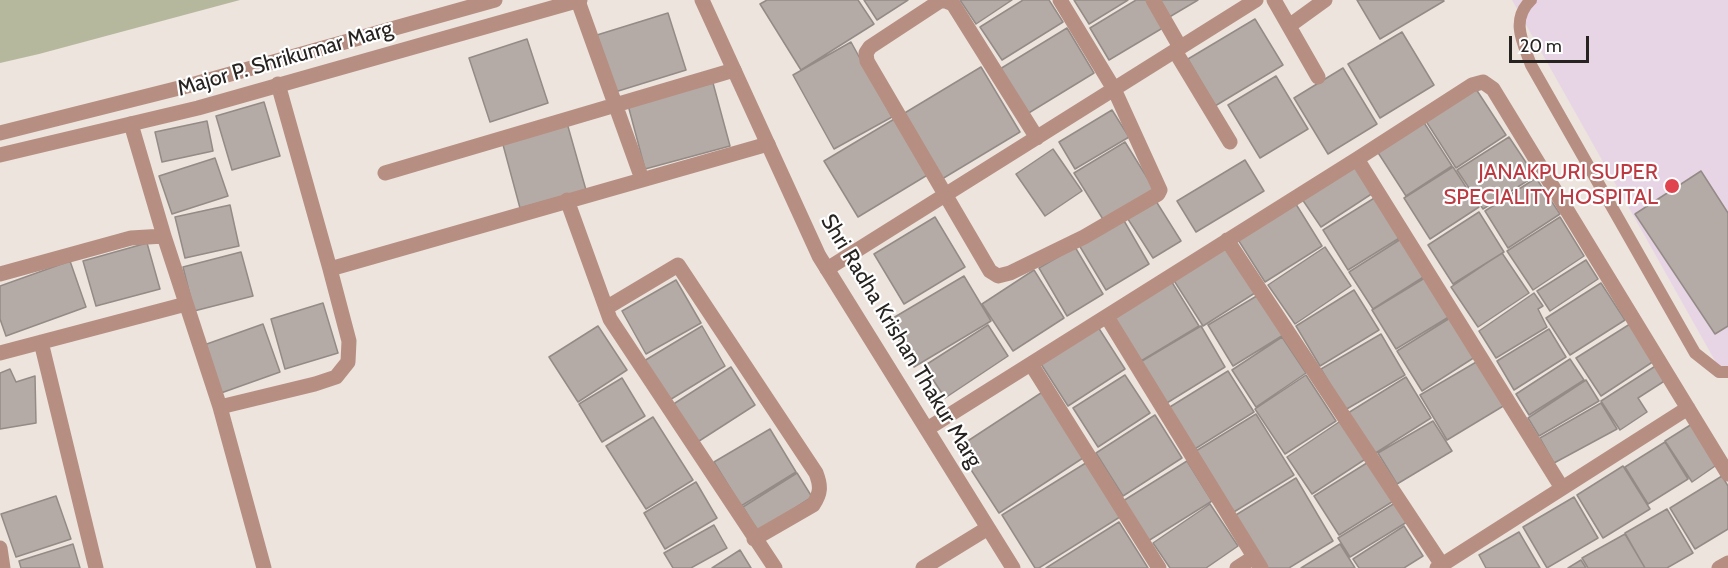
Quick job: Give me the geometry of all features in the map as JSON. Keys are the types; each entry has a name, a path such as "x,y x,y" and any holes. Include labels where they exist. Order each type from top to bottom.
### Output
{"street":[{"name":"Major P. Shrikumar Marg","path":"0,134 191,85 495,0"},
{"name":"Major P. Shrikumar Marg","path":"0,155 198,108 579,0"},
{"path":"579,0 642,179"},
{"name":"Shri Radha Krishan Thakur Marg","path":"702,0 827,269 1013,568"},
{"path":"1037,138 953,4 946,1 940,2 870,47 866,53 867,61 990,271 998,276 1010,273 1074,242 1158,194 1160,186 1114,89 1060,0"},
{"path":"1153,0 1230,142"},
{"path":"827,269 1256,0"},
{"path":"1274,0 1318,77"},
{"path":"1289,26 1325,0"},
{"path":"385,173 734,70"},
{"path":"927,429 1472,85 1483,82 1493,89 1728,474"},
{"path":"220,407 336,377 348,362 349,341 278,84"},
{"path":"131,124 164,236 220,407 264,568"},
{"path":"330,269 768,144"},
{"path":"1357,159 1562,488"},
{"path":"567,200 610,319 775,568"},
{"path":"0,274 131,238 164,236"},
{"path":"1227,240 1439,566 1688,408"},
{"path":"606,308 678,265 816,473 821,485 819,496 813,505 754,539"},
{"path":"0,353 186,304"},
{"path":"1107,317 1258,563 1237,568"},
{"path":"41,342 96,568"},
{"path":"1031,364 1159,568"},
{"path":"922,568 988,528"},
{"path":"0,551 3,568"},
{"path":"1719,568 1728,562"}],"lane":[{"path":"1531,0 1524,6 1518,30 1531,65 1695,353 1719,372 1728,372"}],"shaded area":[{"name":"JANAKPURI SUPER SPECIALITY HOSPITAL","path":"1512,0 1728,0 1728,372 1723,375"}],"green space":[{"path":"0,0 240,0 0,63"}],"building":[{"path":"767,0 858,0 874,24 801,70 760,4"},
{"path":"864,0 908,0 877,20"},
{"path":"960,0 1012,0 976,24"},
{"path":"1023,0 1049,0 1063,22 1002,60 980,27"},
{"path":"1074,0 1128,0 1089,24"},
{"path":"1136,0 1150,0 1166,26 1109,60 1090,28"},
{"path":"1155,0 1198,0 1166,19"},
{"path":"1357,0 1443,0 1444,1 1380,39"},
{"path":"668,13 686,70 615,92 597,35"},
{"path":"1255,19 1283,65 1215,106 1188,59"},
{"path":"1067,28 1094,73 1027,114 1000,69"},
{"path":"1402,32 1434,85 1380,118 1348,64"},
{"path":"527,39 548,103 490,122 469,58"},
{"path":"851,42 892,117 834,149 793,75"},
{"path":"981,67 1020,132 942,179 903,114"},
{"path":"1343,68 1377,124 1328,154 1294,98"},
{"path":"1276,76 1308,129 1260,158 1228,105"},
{"path":"713,83 730,146 645,169 628,105"},
{"path":"1474,86 1506,135 1456,168 1424,118"},
{"path":"264,102 280,156 232,170 216,116"},
{"path":"1112,110 1129,137 1075,169 1059,142"},
{"path":"896,118 929,174 858,217 824,161"},
{"path":"207,121 213,151 162,162 155,132"},
{"path":"1423,121 1452,166 1406,196 1377,151"},
{"path":"567,123 586,190 520,208 502,141"},
{"path":"1509,137 1535,176 1483,209 1457,170"},
{"path":"1125,142 1156,192 1106,224 1074,173"},
{"path":"1053,149 1082,191 1045,216 1016,174"},
{"path":"215,158 228,196 172,214 159,176"},
{"path":"1245,160 1264,191 1196,232 1177,201"},
{"path":"1354,165 1373,193 1321,227 1302,199"},
{"path":"1453,167 1479,207 1430,239 1404,198"},
{"path":"1701,171 1728,213 1728,326 1715,334 1635,214"},
{"path":"1536,178 1560,214 1508,248 1485,211"},
{"path":"1376,197 1401,237 1348,270 1323,230"},
{"path":"1154,198 1181,241 1153,258 1126,216"},
{"path":"1294,201 1322,246 1265,282 1237,238"},
{"path":"230,205 239,246 185,258 175,217"},
{"path":"1479,212 1504,252 1453,284 1428,245"},
{"path":"935,217 965,267 904,304 874,254"},
{"path":"1560,217 1584,256 1533,290 1507,251"},
{"path":"1123,219 1149,264 1106,290 1079,245"},
{"path":"1401,239 1425,276 1373,309 1349,272"},
{"path":"147,243 160,289 96,306 83,261"},
{"path":"1228,244 1258,291 1203,326 1173,279"},
{"path":"1075,247 1103,294 1067,316 1039,268"},
{"path":"1325,247 1351,286 1295,324 1268,285"},
{"path":"241,252 253,296 194,311 183,267"},
{"path":"1502,253 1529,293 1478,327 1451,287"},
{"path":"1586,260 1598,279 1550,311 1537,291"},
{"path":"70,261 86,307 6,336 0,319 0,286"},
{"path":"1034,270 1064,318 1013,351 982,304"},
{"path":"964,276 991,321 914,367 888,321"},
{"path":"1428,276 1452,315 1396,349 1372,310"},
{"path":"1170,279 1199,326 1136,364 1108,317"},
{"path":"676,280 701,323 646,354 622,311"},
{"path":"1601,283 1625,320 1570,355 1546,318"},
{"path":"1354,290 1379,330 1320,366 1296,326"},
{"path":"1534,293 1543,306 1538,309 1547,327 1496,358 1479,331"},
{"path":"1260,294 1285,334 1233,366 1208,325"},
{"path":"323,303 338,353 285,369 271,319"},
{"path":"1450,318 1475,357 1422,391 1397,351"},
{"path":"263,324 280,372 221,393 204,345"},
{"path":"1630,324 1654,361 1601,396 1576,358"},
{"path":"988,325 1008,356 945,398 924,366"},
{"path":"598,326 627,370 578,402 549,357"},
{"path":"702,326 725,366 668,401 644,361"},
{"path":"1201,326 1225,367 1162,406 1137,364"},
{"path":"1098,327 1125,369 1068,406 1041,364"},
{"path":"1549,329 1566,357 1514,390 1497,361"},
{"path":"1381,334 1405,375 1345,410 1321,369"},
{"path":"1282,337 1306,373 1256,407 1232,370"},
{"path":"1570,359 1584,380 1529,415 1516,394"},
{"path":"1478,361 1505,405 1447,440 1420,395"},
{"path":"1657,365 1666,380 1638,398 1647,412 1620,430 1601,401"},
{"path":"731,367 755,405 696,443 672,405"},
{"path":"10,369 16,382 35,376 36,423 0,429 0,373"},
{"path":"1228,371 1254,412 1190,452 1165,410"},
{"path":"1125,375 1150,413 1098,447 1073,408"},
{"path":"1306,375 1336,421 1285,454 1255,409"},
{"path":"1406,377 1431,418 1374,454 1348,413"},
{"path":"622,378 645,416 602,442 579,404"},
{"path":"1586,380 1599,401 1539,436 1528,418"},
{"path":"1044,391 1086,456 999,513 957,448"},
{"path":"1601,403 1617,429 1554,463 1540,438"},
{"path":"1256,414 1294,475 1229,515 1191,454"},
{"path":"1155,415 1182,458 1123,496 1096,453"},
{"path":"653,417 693,480 646,509 606,446"},
{"path":"1342,420 1367,458 1312,494 1287,457"},
{"path":"1433,421 1452,451 1397,484 1378,453"},
{"path":"1692,424 1718,464 1692,482 1665,441"},
{"path":"770,429 796,472 741,506 714,462"},
{"path":"1665,442 1688,479 1648,504 1625,467"},
{"path":"1089,461 1123,515 1039,568 1035,568 1002,515"},
{"path":"1187,461 1212,501 1148,541 1123,501"},
{"path":"1370,461 1395,500 1339,535 1314,496"},
{"path":"1623,466 1650,509 1603,538 1577,495"},
{"path":"797,473 812,497 758,532 743,507"},
{"path":"1722,476 1728,486 1728,529 1695,549 1670,508"},
{"path":"1296,478 1333,541 1289,568 1261,568 1231,518"},
{"path":"696,482 717,518 665,549 644,513"},
{"path":"56,496 71,539 16,557 1,514"},
{"path":"1574,497 1598,538 1547,568 1523,527"},
{"path":"1395,503 1407,522 1350,557 1338,538"},
{"path":"1210,504 1238,546 1206,568 1170,568 1153,543"},
{"path":"1667,509 1693,553 1667,568 1645,568 1625,533"},
{"path":"1119,522 1148,568 1046,568"},
{"path":"714,525 727,548 691,568 673,568 664,553"},
{"path":"1404,526 1423,556 1404,568 1359,568 1353,559"},
{"path":"1519,532 1540,568 1486,568 1479,555"},
{"path":"1625,534 1645,568 1588,568 1582,558"},
{"path":"73,544 80,568 21,568 19,561"},
{"path":"1340,544 1355,568 1301,568"},
{"path":"740,550 751,568 712,568"},
{"path":"1581,560 1586,568 1568,568"}],"place":[{"name":"JANAKPURI SUPER SPECIALITY HOSPITAL","path":"1672,186"}]}
